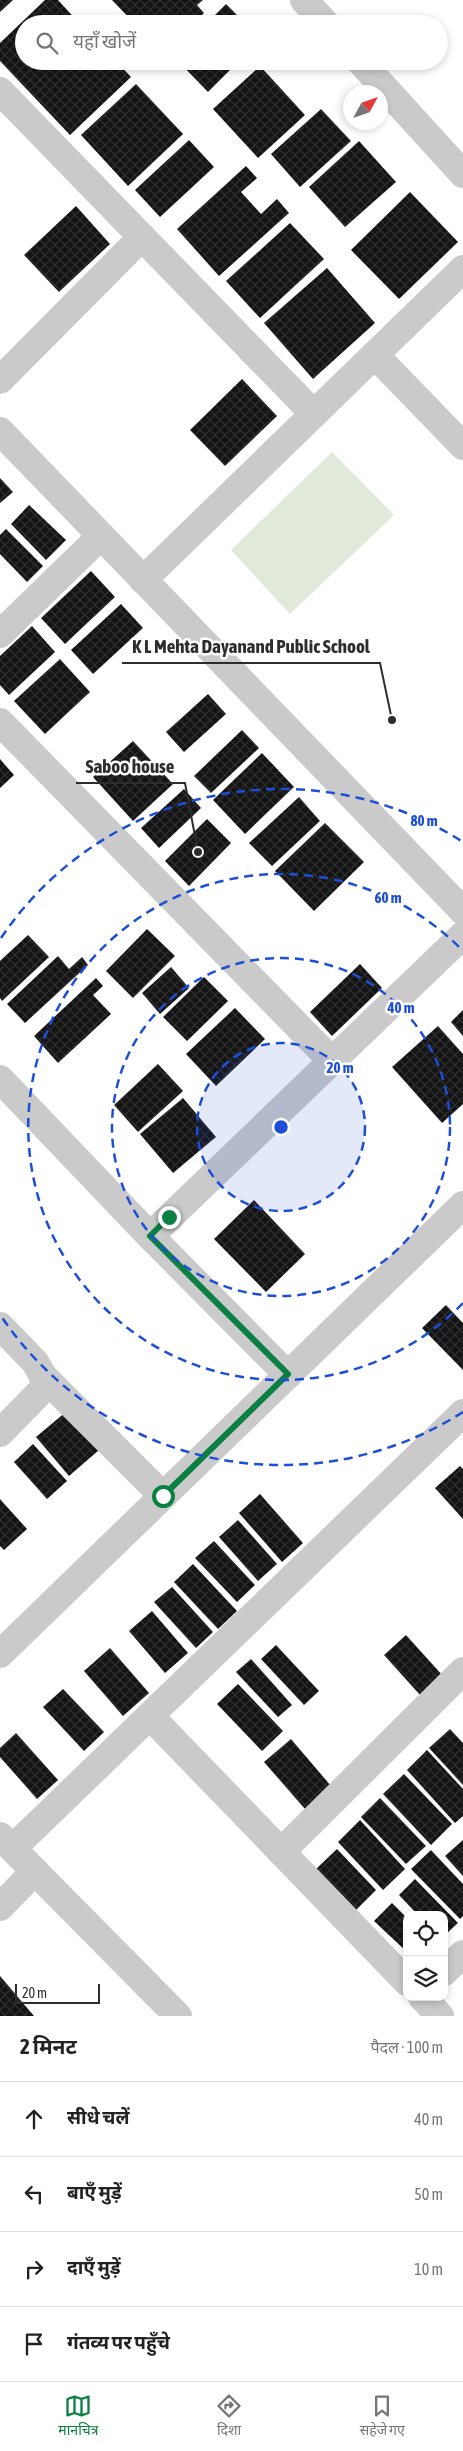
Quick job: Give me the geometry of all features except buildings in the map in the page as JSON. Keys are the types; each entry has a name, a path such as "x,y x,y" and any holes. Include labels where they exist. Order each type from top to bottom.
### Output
{"street":[{"path":"368,70 463,174"},
{"path":"0,91 314,414"},
{"path":"0,380 142,237"},
{"path":"143,580 463,269"},
{"path":"375,355 463,446"},
{"path":"0,431 463,911"},
{"path":"0,634 101,536"},
{"path":"0,722 332,1061"},
{"path":"150,1236 463,935"},
{"path":"0,1079 150,1236 288,1374"},
{"path":"0,1654 463,1205"},
{"path":"0,1326 35,1362 43,1376 163,1496"},
{"path":"0,1433 44,1388 43,1376"},
{"path":"178,2016 7,1842 150,1716 463,1413"},
{"path":"281,1852 463,1671"},
{"path":"150,1716 403,1978"},
{"path":"0,1907 35,1870"},
{"path":"448,1968 463,1954"},
{"path":"426,2001 440,2016"}],"shaded area":[{"path":"332,452 394,515 290,614 231,550"}],"place":[{"name":"K L Mehta Dayanand Public School","path":"392,720"},
{"name":"Saboo house","path":"198,852"}],"route":[{"path":"163,1496 288,1374 150,1236 169,1217"}]}
